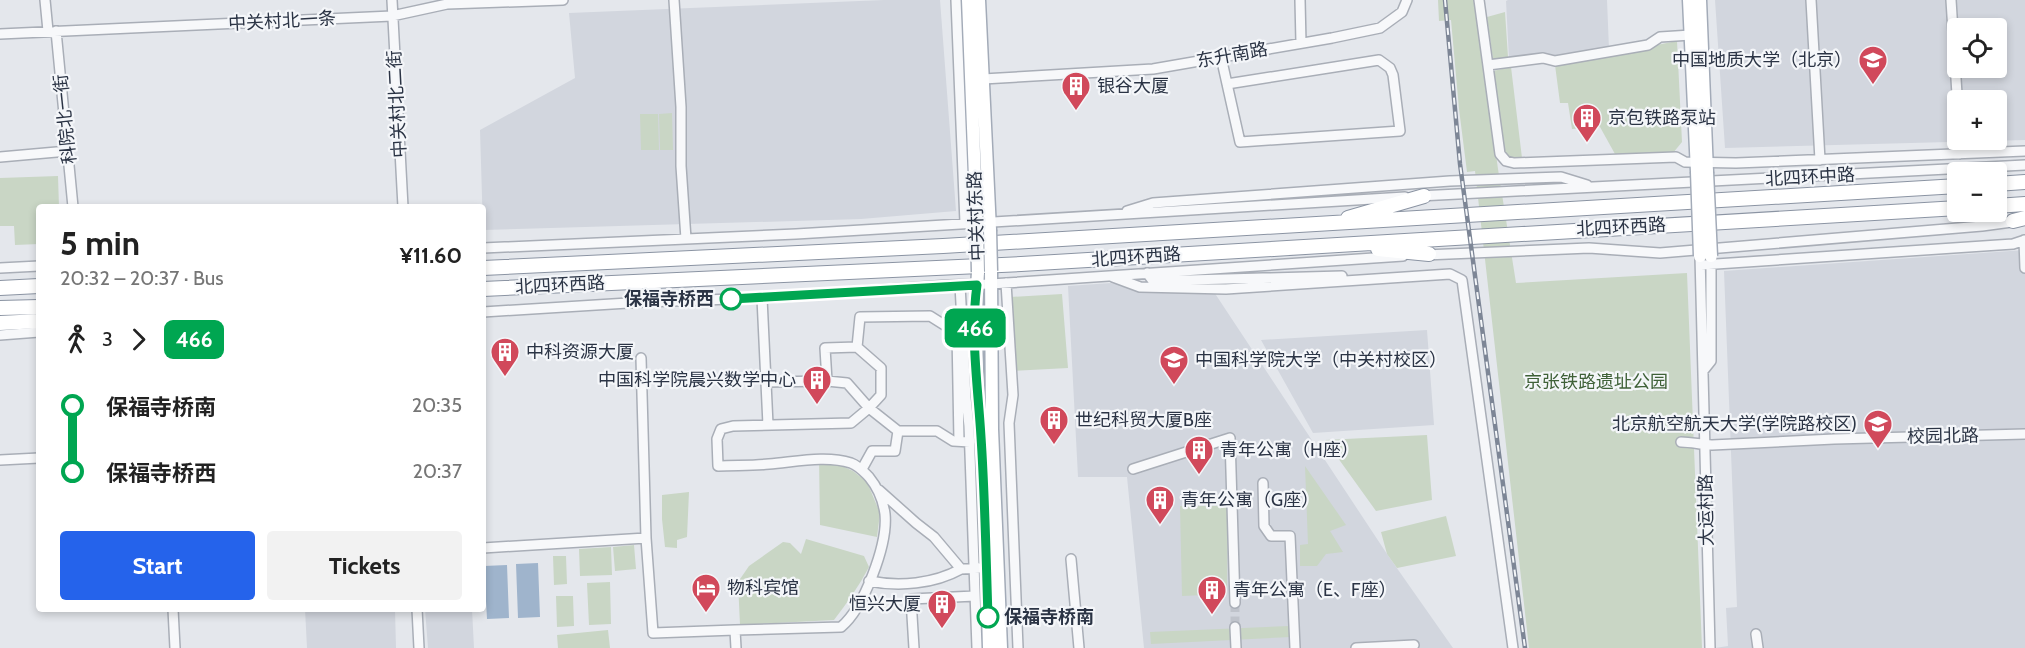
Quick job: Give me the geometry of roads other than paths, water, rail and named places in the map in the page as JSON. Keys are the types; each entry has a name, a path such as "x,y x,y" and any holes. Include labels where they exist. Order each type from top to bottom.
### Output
{"highway":[{"path":"2007,183 2025,182"},
{"name":"北四环中路","path":"1787,197 1947,187"},
{"path":"1325,225 1424,196"},
{"name":"北四环西路","path":"486,268 943,246 1787,197"},
{"path":"2007,205 2025,204"},
{"name":"北四环西路","path":"486,289 979,266 1947,209"},
{"path":"1337,245 1429,254"},
{"path":"0,288 36,286"},
{"path":"0,308 36,307"},
{"path":"0,323 36,321"}],"main road":[{"name":"中关村东路","path":"968,0 973,225 978,272 975,301 977,399 981,437 980,568 989,648"},
{"name":"中关村东路","path":"979,0 990,225 992,429 1001,648"},
{"path":"1689,0 1702,167"},
{"path":"1700,0 1702,167"},
{"name":"大运村路","path":"1702,167 1706,261"}],"street":[{"name":"科院北一街","path":"45,0 52,31 73,204"},
{"name":"中关村北二街","path":"392,0 403,204"},
{"name":"中关村北一条","path":"0,34 392,16 447,4 563,0"},
{"path":"674,0 686,239"},
{"name":"中关村东路","path":"956,0 973,225"},
{"path":"1300,0 1301,43"},
{"name":"东升南路","path":"983,78 1153,69 1301,43 1380,28 1402,12 1407,0"},
{"path":"1479,0 1500,154 1506,161 1514,163 1676,157 1702,167 2025,151"},
{"path":"1811,0 1820,160"},
{"path":"1951,0 1957,90"},
{"path":"1488,65 1543,58 1555,62 1648,45 1660,36 1691,35"},
{"path":"1221,57 1227,84 1240,142 1400,131 1393,75 1390,68 1379,60 1227,84"},
{"path":"1960,150 1960,154"},
{"path":"0,156 68,151"},
{"name":"北四环中路","path":"1595,188 2025,165"},
{"path":"1114,215 1153,203 1450,181 1561,177 1595,188"},
{"path":"486,248 990,225 1424,196 1595,188"},
{"name":"北四环西路","path":"486,312 977,285 1429,254 1589,248 1660,252 1982,226 2021,220"},
{"path":"1706,261 2013,244 2024,240 2025,268"},
{"name":"大运村路","path":"1706,261 1711,361 1703,371 1710,648"},
{"path":"0,268 36,266"},
{"path":"1147,273 1153,281 1365,275 1392,277"},
{"path":"1110,276 1140,287 1226,289 1450,274 1462,280 1514,648"},
{"path":"1006,283 1013,395 1010,423 1018,648"},
{"name":"中关村东路","path":"960,285 980,568 975,596 977,648"},
{"path":"762,298 768,425"},
{"path":"858,346 860,317 930,316 957,333 959,441"},
{"path":"0,334 36,332"},
{"path":"827,381 825,348 858,346 881,368 881,395 851,423 733,426 721,429 717,439 718,466 767,465 830,458 853,464 862,469 879,490 934,537 962,569"},
{"path":"641,358 646,538 653,633 841,627 850,620 882,548 885,515 879,490"},
{"path":"766,382 847,383 869,408 898,431 937,431 953,441 970,442"},
{"path":"862,469 872,452 895,452 898,431"},
{"name":"校园北路","path":"1681,442 1698,442 1705,445 2025,434"},
{"path":"1133,469 1230,438 1235,603"},
{"path":"0,460 36,458"},
{"path":"1263,483 1266,531 1271,536 1290,536 1295,648"},
{"path":"486,548 646,538"},
{"path":"1071,559 1079,648"},
{"path":"868,581 888,585 922,582 962,569 980,568"},
{"path":"914,648 912,599 975,596"},
{"path":"173,612 175,648"},
{"path":"417,612 419,648"},
{"path":"1235,627 1236,648"},
{"path":"735,630 736,648"},
{"path":"1756,634 1758,648"},
{"path":"1356,648 1414,645"}],"water":[{"path":"538,563 540,617 518,618 516,564"},
{"path":"507,565 509,618 487,619 486,566"}],"tunnel":[{"path":"1235,603 1235,627"}],"railway":[{"path":"1445,0 1460,164 1525,648"}],"place":[{"name":"中国地质大学（北京）","path":"1873,86"},
{"name":"银谷大厦","path":"1076,112"},
{"name":"京包铁路泵站","path":"1587,144"},
{"name":"保福寺桥西","path":"731,299"},
{"name":"中科资源大厦","path":"505,378"},
{"name":"中国科学院大学（中关村校区）","path":"1174,386"},
{"name":"中国科学院晨兴数学中心","path":"817,406"},
{"name":"世纪科贸大厦B座","path":"1054,446"},
{"name":"北京航空航天大学(学院路校区)","path":"1878,450"},
{"name":"青年公寓（H座）","path":"1199,476"},
{"name":"青年公寓（G座）","path":"1160,526"},
{"name":"物科宾馆","path":"706,614"},
{"name":"青年公寓（E、F座）","path":"1212,616"},
{"name":"保福寺桥南","path":"988,617"},
{"name":"恒兴大厦","path":"942,630"}],"park label":[{"name":"京张铁路遗址公园","path":"1596,382"}]}
